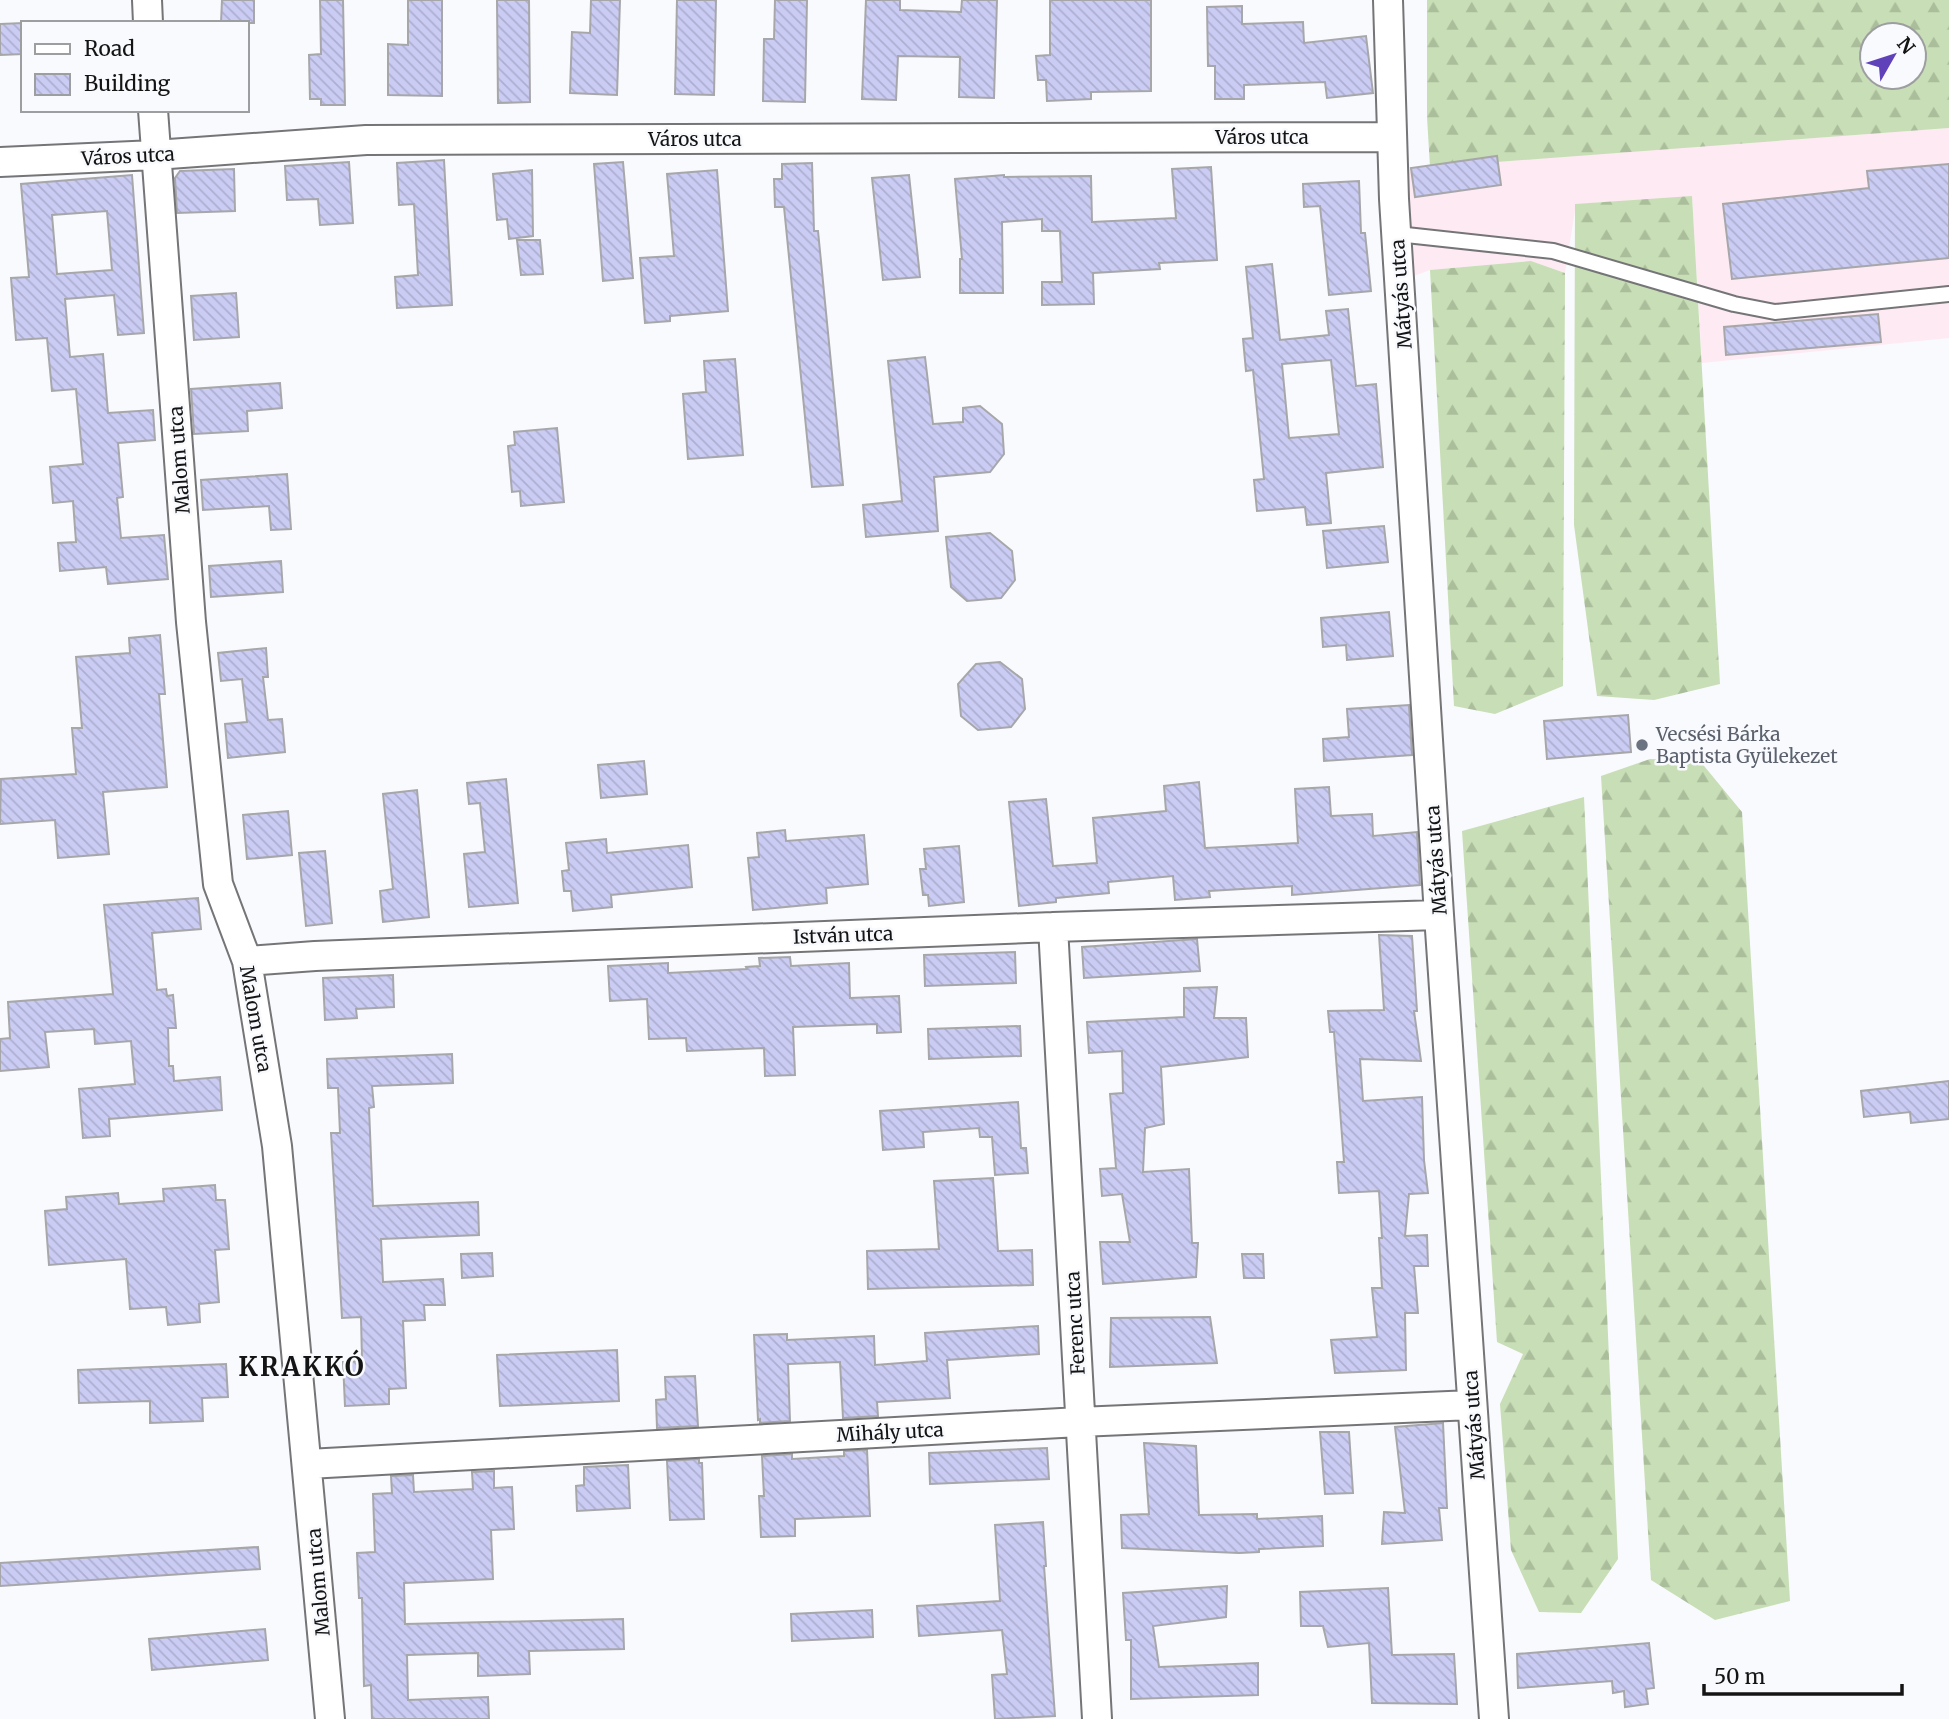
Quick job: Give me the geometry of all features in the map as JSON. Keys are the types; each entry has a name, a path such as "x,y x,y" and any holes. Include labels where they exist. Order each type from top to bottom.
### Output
{"street":[{"path":"147,0 148,21"},
{"name":"Mátyás utca","path":"1388,0 1391,137 1439,915 1494,1719"},
{"name":"Malom utca","path":"153,112 191,622 218,884 247,961 277,1146 330,1719"},
{"name":"Város utca","path":"0,162 155,155 366,140 1391,137"},
{"name":"István utca","path":"247,961 1053,927 1439,915"},
{"name":"Ferenc utca","path":"1053,927 1068,1156 1079,1422 1097,1719"},
{"name":"Mihály utca","path":"307,1464 1079,1422 1472,1405"}],"lane":[{"path":"1397,234 1553,251 1765,311 1855,305 1949,294"}],"shaded area":[{"path":"1949,128 1949,338 1702,363 1692,197 1576,204 1565,273 1531,261 1430,270 1414,276 1398,168"}],"green space":[{"path":"1427,0 1949,0 1949,128 1430,167 1427,117"},
{"path":"1692,196 1720,684 1654,700 1597,696 1574,525 1575,204"},
{"path":"1531,261 1565,273 1563,686 1495,714 1454,706 1430,270"},
{"path":"1650,759 1700,761 1742,812 1790,1601 1715,1620 1651,1580 1601,776"},
{"path":"1584,797 1618,1559 1581,1613 1539,1612 1511,1550 1500,1404 1523,1354 1497,1342 1462,831"}],"building":[{"path":"222,0 254,0 254,23 221,21"},
{"path":"320,0 343,0 345,105 321,105 321,99 310,99 309,55 321,54"},
{"path":"408,0 442,0 442,96 388,95 388,44 408,45"},
{"path":"497,0 529,0 530,102 498,103"},
{"path":"591,0 620,0 617,95 570,93 572,32 590,33"},
{"path":"677,0 716,0 714,95 675,94"},
{"path":"775,0 807,0 805,102 763,101 764,39 774,39"},
{"path":"866,0 900,0 900,10 961,12 962,0 997,0 994,98 959,97 960,57 898,56 896,100 862,99"},
{"path":"1050,0 1151,0 1151,91 1091,92 1091,99 1047,101 1046,80 1038,80 1036,56 1050,55"},
{"path":"1242,6 1242,24 1303,22 1304,43 1366,36 1373,93 1327,98 1325,82 1244,85 1244,99 1215,99 1215,66 1208,66 1207,7"},
{"path":"21,23 21,54 0,55 0,24"},
{"path":"1497,156 1501,185 1415,197 1411,168"},
{"path":"444,160 452,305 397,308 395,277 418,275 414,204 399,205 397,163"},
{"path":"349,162 353,223 320,225 318,199 287,200 285,166"},
{"path":"623,162 633,278 603,281 594,164"},
{"path":"812,163 814,231 818,231 843,485 812,487 784,207 775,207 774,179 782,179 782,164"},
{"path":"1949,164 1949,258 1732,279 1723,204 1869,188 1867,171"},
{"path":"1211,167 1217,260 1159,263 1160,269 1093,273 1094,304 1042,305 1042,282 1062,282 1060,231 1042,231 1042,219 1002,222 1003,293 960,293 962,259 955,179 1004,175 1091,176 1092,222 1176,218 1172,169"},
{"path":"234,169 235,211 177,213 175,178 180,171"},
{"path":"532,170 533,236 509,239 507,219 497,220 493,174"},
{"path":"717,170 728,311 670,316 670,321 645,323 640,258 674,256 667,174"},
{"path":"132,175 144,333 118,335 114,295 65,299 70,357 103,354 108,413 153,410 155,440 118,443 123,497 117,498 121,538 164,535 168,579 108,584 106,567 60,571 58,543 76,542 73,501 53,503 50,467 83,464 76,389 52,391 47,338 16,340 11,278 29,277 21,184","holes":["107,211 112,270 57,274 52,215"]},
{"path":"909,175 920,277 883,280 872,178"},
{"path":"1359,181 1361,233 1365,233 1371,291 1329,295 1320,206 1304,207 1303,184"},
{"path":"517,240 540,240 543,274 521,275"},
{"path":"1272,264 1280,340 1329,335 1326,311 1348,309 1356,386 1376,384 1383,467 1326,473 1331,523 1307,525 1305,507 1257,511 1254,480 1264,479 1253,370 1246,371 1243,339 1253,338 1246,267","holes":["1331,360 1339,434 1289,438 1282,364"]},
{"path":"236,293 239,337 194,340 191,296"},
{"path":"1878,314 1881,342 1726,355 1724,327"},
{"path":"925,357 933,424 963,422 963,408 980,406 1002,424 1004,454 990,472 934,477 938,531 866,537 863,505 902,501 888,361"},
{"path":"735,359 743,455 688,459 683,394 706,392 704,361"},
{"path":"280,383 282,408 247,411 248,431 194,434 191,389"},
{"path":"557,428 564,502 521,506 520,491 512,492 508,446 515,445 514,432"},
{"path":"287,474 291,529 271,530 269,506 203,510 201,480"},
{"path":"1384,526 1388,562 1327,568 1323,531"},
{"path":"990,533 1012,551 1015,580 1001,598 967,601 951,587 946,537"},
{"path":"281,561 283,592 211,597 209,566"},
{"path":"1389,612 1393,656 1347,660 1346,645 1323,647 1321,618"},
{"path":"160,635 165,694 159,694 167,787 103,792 109,854 58,858 55,820 0,824 1,779 76,774 72,728 82,728 76,657 130,653 129,638"},
{"path":"266,648 268,677 263,677 268,720 282,719 285,752 228,758 225,724 247,722 242,679 221,681 218,653"},
{"path":"1000,662 1022,679 1025,709 1011,727 978,730 961,716 958,684 976,664"},
{"path":"1409,705 1412,755 1324,761 1323,739 1349,737 1347,709"},
{"path":"1628,715 1631,752 1547,759 1544,721"},
{"path":"644,761 647,794 601,798 598,765"},
{"path":"506,779 518,903 469,907 464,854 485,852 480,803 469,804 467,783"},
{"path":"1199,782 1205,848 1298,843 1295,789 1329,787 1331,816 1372,814 1373,836 1417,832 1420,885 1292,895 1292,886 1209,891 1210,897 1175,900 1173,876 1108,882 1109,893 1056,898 1056,902 1019,906 1009,802 1046,799 1053,866 1097,863 1093,818 1166,811 1164,786"},
{"path":"417,790 429,917 383,922 380,891 393,889 383,794"},
{"path":"288,811 292,855 247,859 243,815"},
{"path":"785,830 786,841 864,835 868,884 826,888 827,903 753,910 748,858 759,857 757,833"},
{"path":"606,839 607,853 688,845 692,887 611,895 612,907 573,911 571,891 564,891 562,871 569,870 566,843"},
{"path":"959,846 964,902 929,906 928,895 923,895 920,869 926,869 924,849"},
{"path":"325,851 332,923 306,926 299,853"},
{"path":"198,898 201,929 152,933 157,990 166,989 167,996 173,995 176,1028 168,1028 169,1066 173,1066 174,1081 220,1077 222,1110 109,1119 110,1136 83,1138 79,1089 135,1084 131,1041 95,1044 94,1029 45,1032 49,1067 0,1071 0,1039 10,1038 8,1002 113,994 104,905"},
{"path":"1379,935 1412,936 1417,1011 1414,1011 1421,1061 1360,1059 1363,1101 1422,1097 1428,1193 1409,1194 1405,1236 1427,1235 1428,1266 1414,1266 1418,1313 1405,1313 1406,1370 1335,1373 1331,1340 1377,1337 1372,1288 1382,1288 1379,1238 1382,1238 1379,1191 1339,1193 1337,1162 1344,1162 1334,1032 1330,1032 1328,1011 1384,1010"},
{"path":"1197,939 1200,971 1084,978 1082,947"},
{"path":"1015,952 1016,983 925,986 924,955"},
{"path":"790,957 791,966 849,963 850,998 899,996 901,1032 877,1033 877,1024 793,1027 795,1075 765,1076 764,1048 687,1051 686,1038 649,1039 647,999 610,1001 608,966 668,963 668,973 747,969 746,967 760,966 759,958"},
{"path":"393,975 394,1007 356,1009 357,1018 325,1020 323,978"},
{"path":"1217,987 1214,1018 1246,1018 1248,1057 1161,1067 1164,1124 1145,1128 1143,1172 1189,1169 1192,1243 1198,1243 1196,1277 1103,1284 1100,1242 1130,1242 1122,1194 1102,1196 1100,1169 1116,1168 1110,1094 1123,1093 1122,1051 1089,1053 1087,1022 1184,1017 1184,988"},
{"path":"1020,1026 1021,1056 929,1059 928,1029"},
{"path":"452,1054 453,1083 372,1086 374,1107 369,1108 373,1206 478,1202 479,1235 381,1239 383,1282 443,1279 445,1305 424,1305 425,1320 403,1321 406,1388 389,1389 389,1404 345,1406 343,1362 362,1361 361,1317 342,1318 331,1133 340,1133 338,1088 328,1088 327,1059"},
{"path":"1949,1081 1949,1119 1911,1123 1910,1112 1864,1117 1861,1091"},
{"path":"1018,1102 1021,1148 1026,1148 1028,1173 995,1175 992,1137 980,1137 979,1128 923,1132 924,1147 883,1150 880,1111"},
{"path":"993,1178 998,1251 1032,1250 1033,1285 868,1289 867,1251 939,1249 934,1181"},
{"path":"215,1185 216,1200 225,1200 229,1249 215,1250 219,1302 199,1304 200,1322 168,1325 166,1307 130,1309 126,1259 49,1265 45,1211 67,1209 66,1197 118,1193 119,1204 164,1201 163,1189"},
{"path":"492,1253 493,1276 462,1278 461,1254"},
{"path":"1242,1254 1263,1254 1264,1278 1244,1278"},
{"path":"1210,1317 1217,1363 1110,1367 1111,1318"},
{"path":"1038,1326 1039,1354 947,1360 950,1398 877,1402 878,1416 843,1418 840,1362 788,1364 790,1421 760,1423 760,1419 758,1420 754,1335 787,1334 787,1340 874,1336 875,1365 927,1361 925,1333"},
{"path":"617,1350 619,1401 500,1406 497,1355"},
{"path":"226,1364 228,1397 202,1398 203,1421 150,1423 150,1401 79,1403 78,1370"},
{"path":"695,1376 698,1426 657,1428 656,1400 666,1399 665,1377"},
{"path":"1443,1423 1447,1508 1439,1508 1442,1540 1382,1544 1384,1512 1405,1513 1395,1427"},
{"path":"1320,1432 1349,1432 1353,1493 1325,1494"},
{"path":"1144,1443 1196,1446 1199,1515 1257,1514 1257,1519 1322,1516 1323,1546 1259,1549 1259,1552 1239,1553 1122,1548 1121,1515 1149,1514"},
{"path":"1047,1448 1049,1479 930,1484 929,1453"},
{"path":"867,1450 870,1516 795,1519 795,1536 761,1537 759,1496 764,1496 762,1456 792,1454 792,1459 844,1456 844,1451"},
{"path":"699,1459 699,1463 702,1463 704,1519 670,1520 667,1461"},
{"path":"628,1465 630,1508 577,1511 576,1486 584,1485 584,1467"},
{"path":"494,1471 494,1488 512,1487 514,1529 491,1530 493,1579 404,1583 405,1624 623,1619 624,1649 529,1651 530,1674 478,1676 478,1653 407,1655 408,1700 488,1697 489,1719 372,1719 371,1685 364,1686 362,1598 359,1598 357,1553 375,1552 373,1494 392,1493 391,1476 413,1475 414,1492 473,1489 472,1472"},
{"path":"1043,1522 1055,1716 995,1719 992,1675 1007,1674 1002,1630 919,1636 917,1606 1000,1601 995,1525"},
{"path":"258,1547 260,1569 0,1586 0,1563"},
{"path":"1227,1586 1226,1617 1153,1626 1159,1667 1258,1663 1258,1695 1131,1699 1131,1640 1126,1640 1123,1593"},
{"path":"1388,1588 1392,1655 1454,1654 1457,1704 1372,1703 1369,1643 1328,1647 1323,1626 1301,1626 1300,1592"},
{"path":"872,1610 873,1637 792,1641 791,1614"},
{"path":"265,1629 268,1660 152,1670 149,1639"},
{"path":"1649,1643 1654,1688 1646,1689 1648,1704 1625,1707 1624,1691 1613,1693 1612,1681 1518,1688 1517,1654"}],"place":[{"name":"Vecsési Bárka Baptista Gyülekezet","path":"1642,745"}],"district":[{"name":"KRAKKÓ","path":"302,1367"}]}
